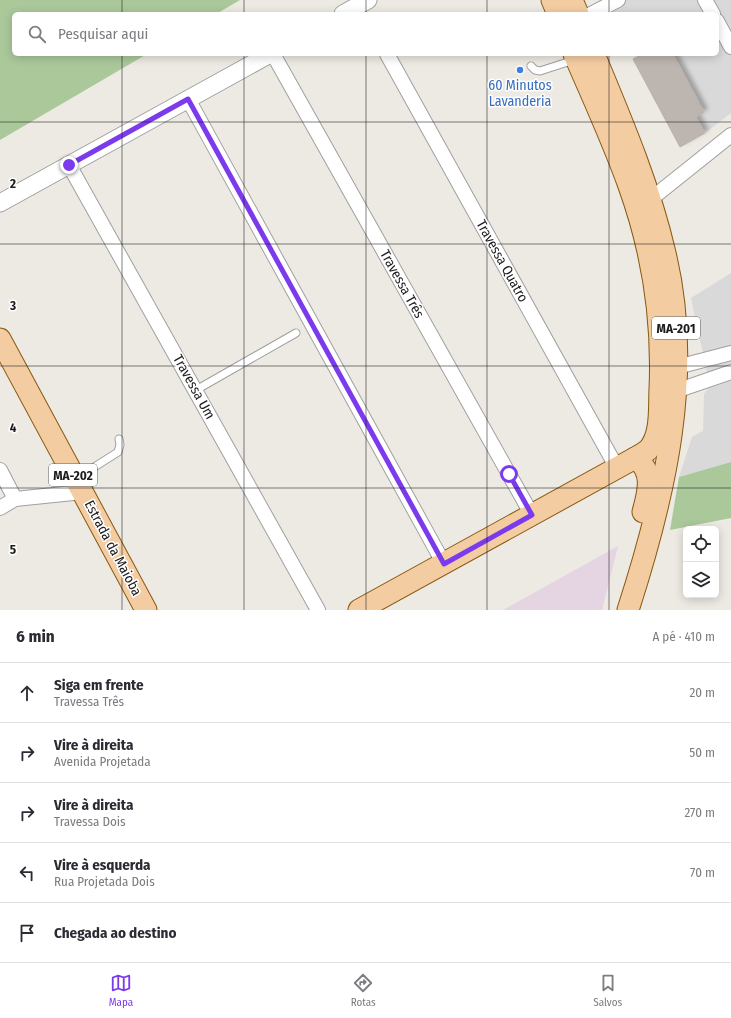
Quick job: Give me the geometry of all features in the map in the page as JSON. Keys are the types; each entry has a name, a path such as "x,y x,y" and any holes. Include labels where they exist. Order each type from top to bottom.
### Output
{"main road":[{"path":"552,0 557,12"},
{"path":"572,0 577,12"},
{"name":"MA-201","path":"582,56 636,159 651,199 666,253 671,280 676,333 676,391 672,436 665,477 648,544 628,610"},
{"name":"MA-201","path":"360,610 635,458 648,450 654,441 658,428 660,347 654,284 639,217 630,186 582,56"},
{"name":"Estrada da Maioba","path":"0,339 146,610"},
{"path":"620,610 647,494 648,479 646,470 641,462 635,458"}],"street":[{"path":"595,12 618,0"},
{"path":"705,0 712,12"},
{"path":"348,12 364,6"},
{"path":"719,26 731,47"},
{"path":"0,203 268,56"},
{"name":"Travessa Três","path":"273,56 532,515"},
{"name":"Travessa Quatro","path":"388,56 617,468"},
{"path":"188,99 444,564"},
{"path":"651,199 731,135"},
{"name":"Travessa Um","path":"69,165 318,610"},
{"path":"677,367 731,353"},
{"path":"676,391 731,372"},
{"path":"0,470 15,500"},
{"path":"0,508 15,500 79,486"}],"lane":[{"path":"531,66 535,70 540,71 582,56"},
{"path":"196,390 296,333"},
{"path":"79,486 118,452 120,445 119,439"}],"shaded area":[{"path":"599,0 731,0 731,113 705,133 696,117 704,112 674,56 719,56 719,12 606,12"},
{"path":"731,273 731,462 679,477 692,437 703,431 704,394 710,386 691,298"},
{"path":"618,546 602,610 503,610"}],"green space":[{"path":"0,0 240,0 219,12 12,12 12,56 144,56 0,140"},
{"path":"731,462 731,518 690,526 683,526 683,527 670,530 679,477"}],"building":[{"path":"640,56 674,56 704,112 696,117 705,133 680,147 633,59"}],"place":[{"name":"60 Minutos Lavanderia","path":"520,70"}],"route":[{"path":"69,165 188,99 444,564 532,515 509,474"}]}
